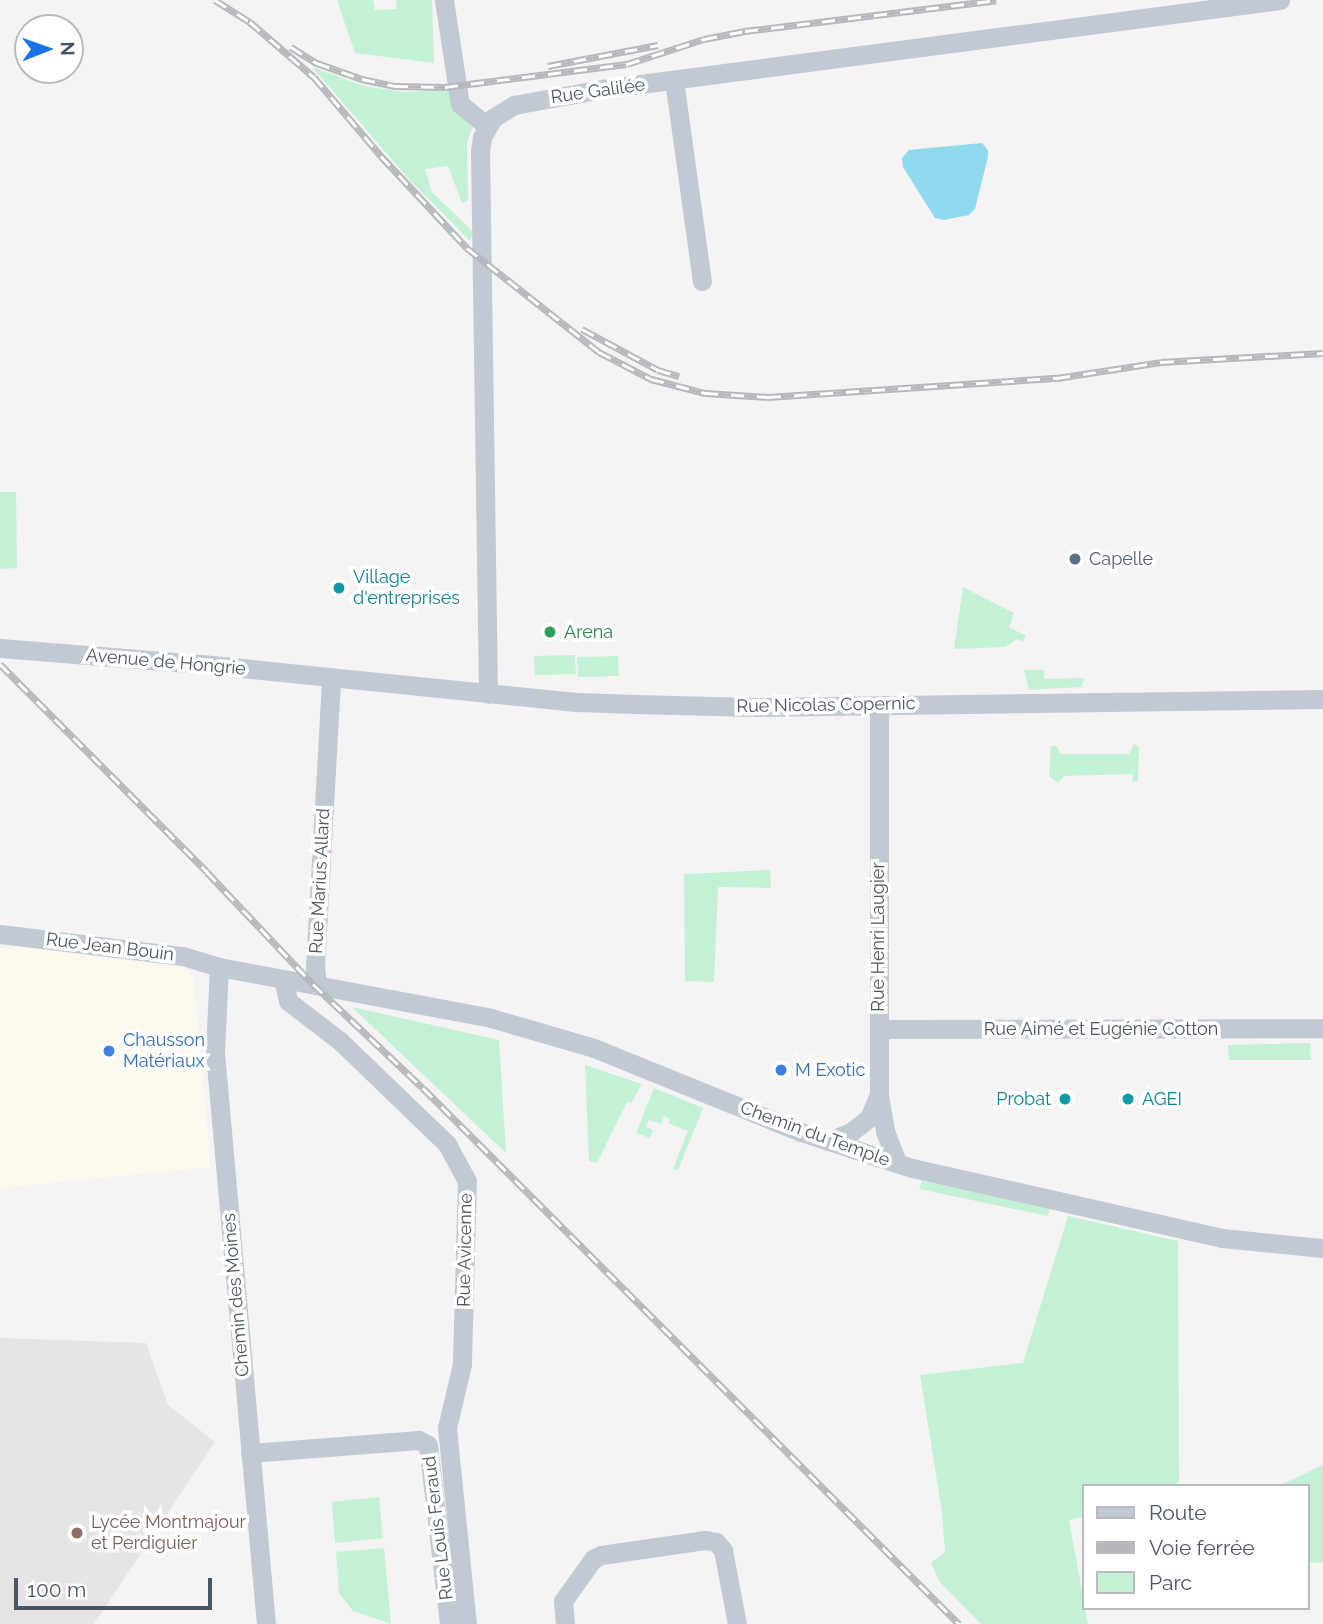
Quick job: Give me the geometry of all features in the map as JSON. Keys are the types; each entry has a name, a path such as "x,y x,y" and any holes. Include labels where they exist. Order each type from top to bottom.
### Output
{"street":[{"path":"444,0 460,104 487,127 480,151 480,178 488,694"},
{"name":"Rue Galilée","path":"487,127 503,111 533,100 1180,6 1280,0"},
{"path":"674,80 702,281"},
{"name":"Avenue de Hongrie","path":"0,648 331,677"},
{"name":"Rue Nicolas Copernic","path":"331,677 488,694 647,705 1323,699"},
{"name":"Rue Marius Allard","path":"317,985 315,967 331,677"},
{"name":"Rue Henri Laugier","path":"879,705 879,1095 885,1131 897,1163"},
{"name":"Rue Jean Bouin","path":"0,934 183,956 219,967"},
{"path":"219,967 317,985"},
{"name":"Chemin des Moines","path":"219,967 215,1053 267,1624"},
{"name":"Rue Avicenne","path":"283,979 288,1001 340,1041 447,1144 467,1181 463,1364 447,1428 467,1624"},
{"name":"Chemin du Temple","path":"317,985 491,1018 564,1037 828,1142 897,1163 1065,1205 1222,1238 1323,1248"},
{"name":"Rue Aimé et Eugénie Cotton","path":"879,1028 1323,1028"},
{"path":"828,1142 852,1132 869,1118 879,1095"},
{"name":"Rue Louis Feraud","path":"250,1453 419,1440 428,1445 449,1624"},
{"path":"565,1624 563,1601 593,1559 601,1555 705,1540 716,1542 723,1550 737,1624"}],"shaded area":[{"path":"19,947 185,967 193,978 211,1167 0,1188 0,949"},
{"name":"Lycée Montmajour et Perdiguier","path":"0,1338 146,1343 168,1405 215,1442 94,1624 0,1624"}],"green space":[{"path":"337,0 373,0 375,10 397,9 396,0 432,0 434,63 355,53"},
{"path":"312,67 364,86 405,92 449,89 473,126 467,142 468,200 462,203 448,166 425,169 432,192 473,232 470,241 407,177"},
{"path":"0,492 16,492 17,568 0,569"},
{"path":"963,587 1014,613 1009,627 1026,636 1023,642 1017,639 1005,647 954,649"},
{"path":"575,655 576,674 535,675 534,656"},
{"path":"618,656 619,676 578,677 577,657"},
{"path":"1024,670 1044,670 1044,679 1084,678 1081,687 1029,690"},
{"path":"1134,744 1139,747 1138,781 1132,782 1133,774 1064,776 1058,783 1049,776 1051,746 1057,746 1060,754 1129,754"},
{"path":"770,870 771,888 718,887 714,982 685,981 684,874"},
{"path":"352,1007 499,1040 506,1153"},
{"path":"1310,1043 1311,1060 1229,1060 1228,1045"},
{"path":"585,1065 642,1084 631,1103 627,1102 597,1163 589,1161"},
{"path":"654,1088 703,1108 678,1170 673,1169 688,1131 668,1123 670,1119 664,1116 661,1124 649,1120 646,1127 653,1130 650,1138 636,1133"},
{"path":"922,1181 1050,1206 1048,1216 919,1189"},
{"path":"1068,1216 1178,1241 1179,1481 1176,1484 1082,1484 1082,1517 1069,1520 1082,1591 1082,1610 1085,1610 1088,1624 981,1624 940,1582 931,1563 945,1552 942,1512 920,1375 1023,1363"},
{"path":"1323,1465 1323,1563 1309,1562 1309,1484 1283,1484"},
{"path":"379,1497 383,1538 335,1543 332,1502"},
{"path":"384,1548 391,1624 353,1611 339,1593 336,1552"}],"water":[{"path":"982,143 988,150 988,157 975,209 969,215 944,220 935,218 903,167 902,158 909,150"}],"railway":[{"path":"215,0 250,22 314,77 381,156 467,248 599,352 651,379 705,393 768,397 1057,378 1161,362 1323,353"},
{"path":"291,47 317,63 362,79 395,86 445,87 627,64 704,39 745,31 996,0"},
{"path":"548,66 658,45"},
{"path":"582,329 658,370 679,376"},
{"path":"0,664 207,872 313,984 423,1088 959,1624"}],"place":[{"name":"Capelle","path":"1075,559"},
{"name":"Village d'entreprises","path":"339,588"},
{"name":"Arena","path":"550,632"},
{"name":"Chausson Matériaux","path":"109,1051"},
{"name":"M Exotic","path":"781,1070"},
{"name":"Probat","path":"1065,1099"},
{"name":"AGEI","path":"1128,1099"},
{"name":"Lycée Montmajour et Perdiguier","path":"77,1533"}]}
